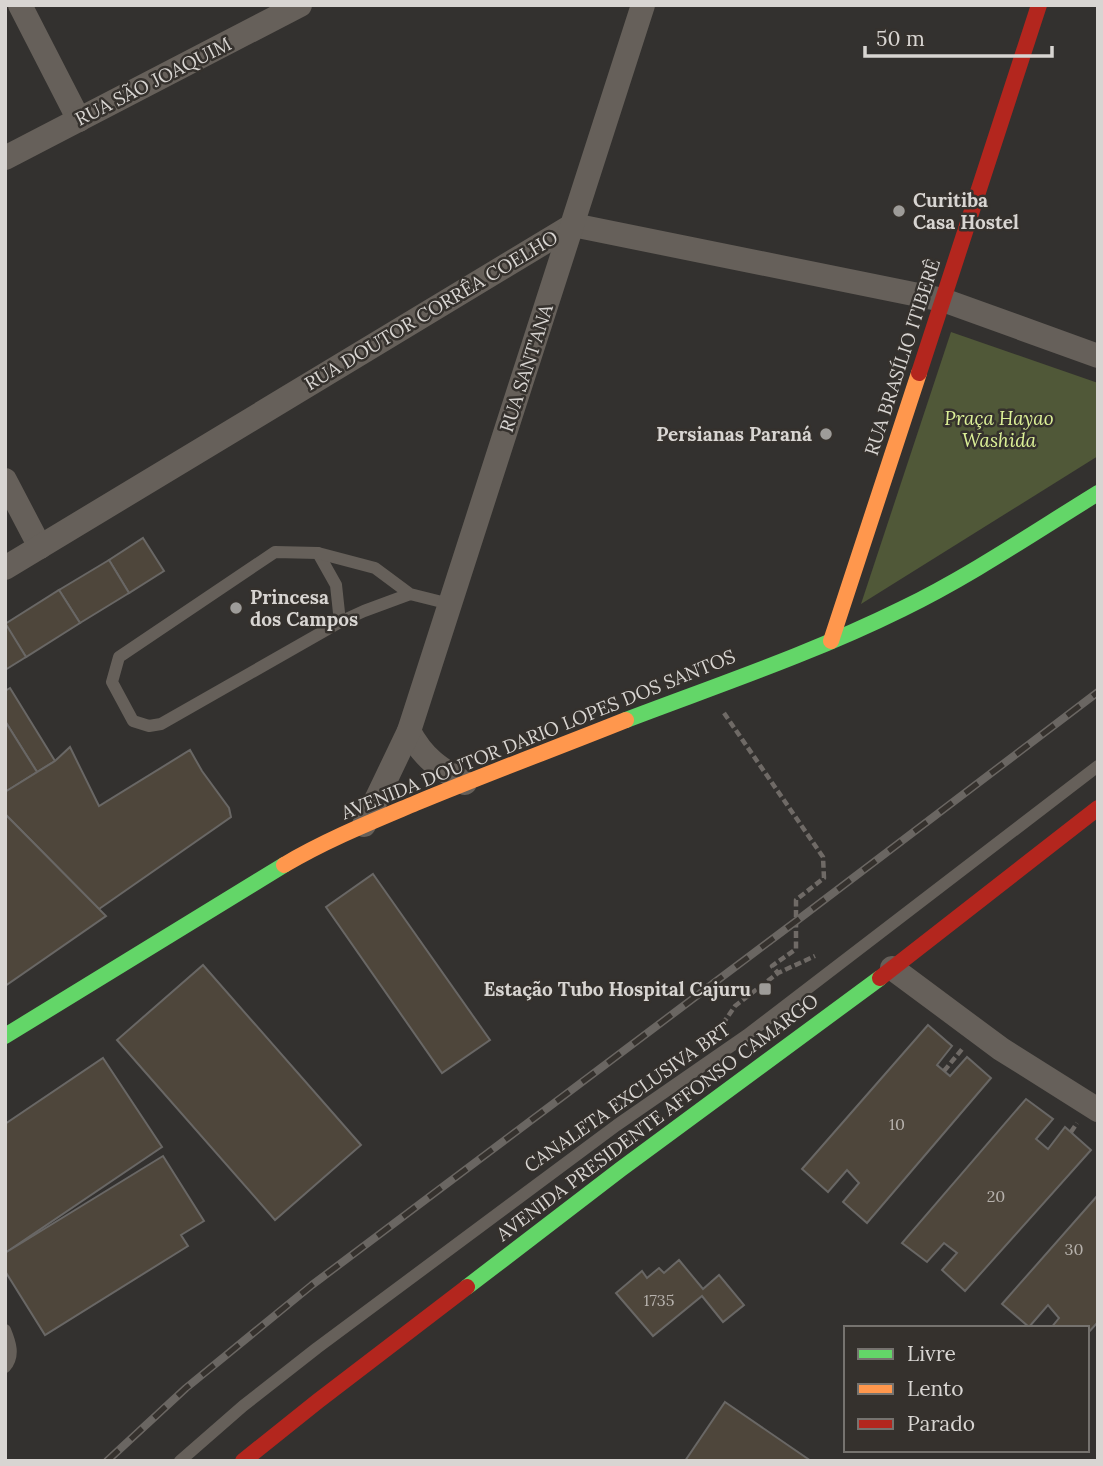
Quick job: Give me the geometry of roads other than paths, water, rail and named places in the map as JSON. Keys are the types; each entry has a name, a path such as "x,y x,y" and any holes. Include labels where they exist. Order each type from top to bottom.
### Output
{"main road":[{"name":"RUA BRASÍLIO ITIBERÊ","path":"831,641 1039,5"},
{"name":"AVENIDA DOUTOR DARIO LOPES DOS SANTOS","path":"5,1036 291,861 364,825 465,783 831,641 914,603 1098,493"},
{"name":"AVENIDA PRESIDENTE AFFONSO CAMARGO","path":"243,1461 317,1401 621,1169 892,968 1098,808"}],"street":[{"path":"20,5 79,120"},
{"name":"RUA SÃO JOAQUIM","path":"5,158 300,5"},
{"name":"RUA SANT'ANA","path":"364,825 409,731 643,5"},
{"name":"RUA DOUTOR CORRÊA COELHO","path":"5,568 573,225 943,300 1098,356"},
{"path":"5,480 40,547"},
{"path":"409,731 428,759 465,783"},
{"path":"892,968 1008,1055 1098,1110"}],"lane":[{"path":"410,594 340,622 161,724 149,726 133,721 112,682 119,657 275,552 318,553 375,568 410,594 450,604"},
{"path":"318,553 337,586 340,622"},
{"name":"CANALETA EXCLUSIVA BRT","path":"180,1461 243,1406 317,1348 617,1125 765,1022 1098,766"},
{"path":"5,1330 11,1344 9,1364 5,1367"}],"railway":[{"path":"107,1461 186,1388 312,1285 1098,692"}],"place":[{"name":"Curitiba Casa Hostel","path":"899,211"},
{"name":"Persianas Paraná","path":"826,434"},
{"name":"Princesa dos Campos","path":"236,608"},
{"name":"Estação Tubo Hospital Cajuru","path":"765,989"}],"park label":[{"name":"Praça Hayao Washida","path":"999,429"}]}
